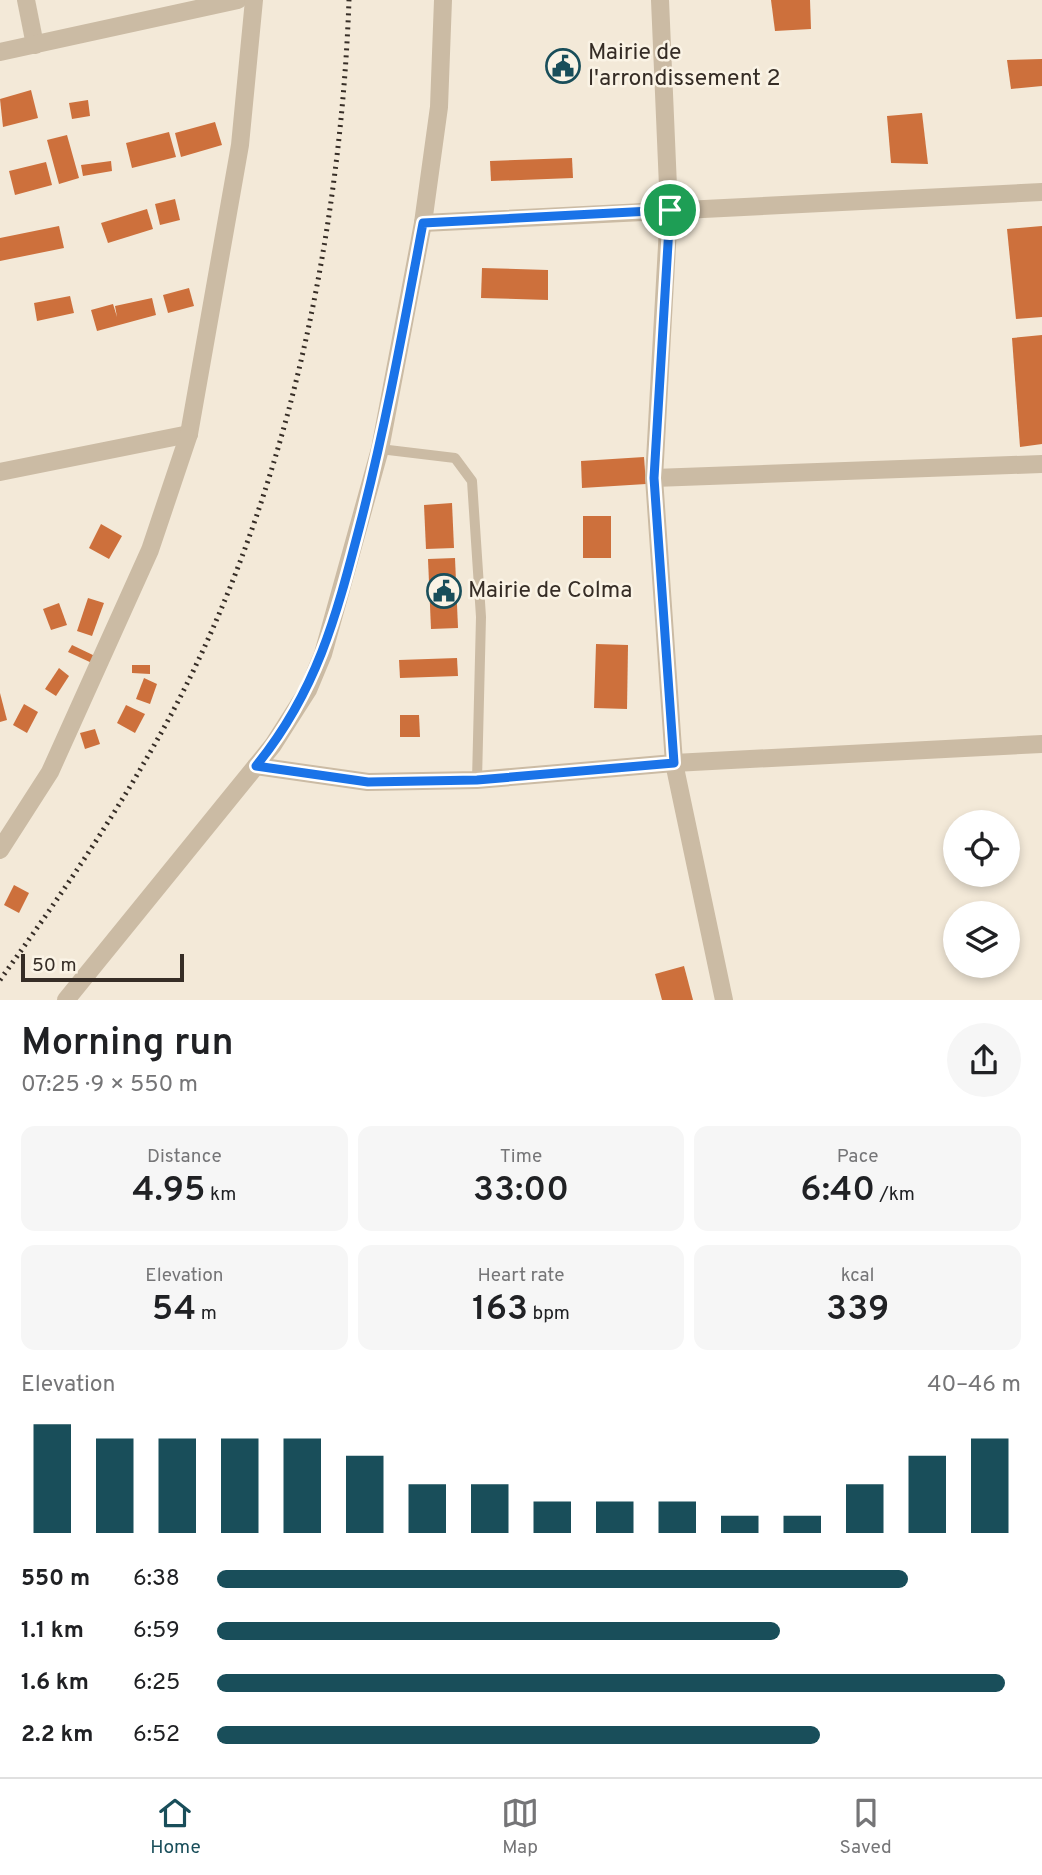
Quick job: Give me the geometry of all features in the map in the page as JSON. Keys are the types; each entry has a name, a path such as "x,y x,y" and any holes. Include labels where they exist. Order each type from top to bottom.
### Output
{"street":[{"path":"26,0 35,45"},
{"path":"0,52 238,0"},
{"path":"0,850 50,772 150,550 189,434 240,145 254,0"},
{"path":"66,1000 256,766 307,690 323,654 380,449 423,223 439,107 443,0"},
{"path":"660,0 670,210 654,478 674,763 724,1000"},
{"path":"423,223 1042,192"},
{"path":"0,472 189,434"},
{"path":"654,478 1042,464"},
{"path":"256,766 368,782 477,780 674,763 1042,744"}],"lane":[{"path":"380,449 454,458 471,481 481,617 477,780"}],"building":[{"path":"771,0 810,0 811,29 775,31"},
{"path":"1042,59 1042,86 1011,89 1007,60"},
{"path":"31,90 38,118 3,127 0,99"},
{"path":"88,100 90,116 72,119 69,103"},
{"path":"922,113 928,164 891,163 887,116"},
{"path":"215,122 222,145 181,157 175,133"},
{"path":"169,132 176,157 132,168 126,143"},
{"path":"67,135 79,178 59,184 47,140"},
{"path":"572,158 573,178 491,181 490,161"},
{"path":"111,161 112,171 83,176 81,165"},
{"path":"46,162 52,185 15,195 9,171"},
{"path":"175,199 180,220 160,225 155,204"},
{"path":"147,209 153,229 108,243 101,223"},
{"path":"59,226 64,248 0,261 0,238"},
{"path":"1042,226 1042,317 1016,319 1007,229"},
{"path":"482,268 548,270 548,300 481,298"},
{"path":"189,288 194,306 168,313 163,295"},
{"path":"70,296 74,313 37,321 34,303"},
{"path":"152,298 156,315 97,331 91,310 113,304 117,317 115,306"},
{"path":"1042,335 1042,444 1020,447 1012,338"},
{"path":"644,457 646,484 582,488 581,461"},
{"path":"452,503 454,548 426,549 424,505"},
{"path":"583,516 611,516 611,558 583,558"},
{"path":"101,524 122,536 109,559 89,548"},
{"path":"455,558 458,628 431,629 428,559"},
{"path":"88,598 104,603 92,636 77,631"},
{"path":"59,603 67,625 51,630 43,609"},
{"path":"596,644 628,645 627,709 594,708"},
{"path":"72,645 95,656 92,663 68,652"},
{"path":"457,658 458,676 400,678 399,660"},
{"path":"132,665 150,665 150,674 132,673"},
{"path":"59,668 69,676 56,696 45,689"},
{"path":"144,678 157,684 150,704 136,699"},
{"path":"0,693 7,720 0,722"},
{"path":"24,704 38,712 27,733 13,725"},
{"path":"126,705 145,714 135,733 117,723"},
{"path":"400,715 419,715 420,737 400,737"},
{"path":"95,729 100,744 85,749 80,733"},
{"path":"14,885 29,893 19,913 4,905"},
{"path":"684,966 693,1000 662,1000 655,974"}],"railway":[{"path":"0,980 79,867 152,749 197,664 235,575 268,482 295,386 316,290 332,192 343,96 349,0"}],"place":[{"name":"Mairie de l'arrondissement 2","path":"563,66"},
{"name":"Mairie de Colma","path":"444,591"}],"route":[{"path":"670,210 654,478 674,763 477,780 368,782 256,766 273,745 307,690 323,654 342,593 380,449 423,223 670,210"}]}
